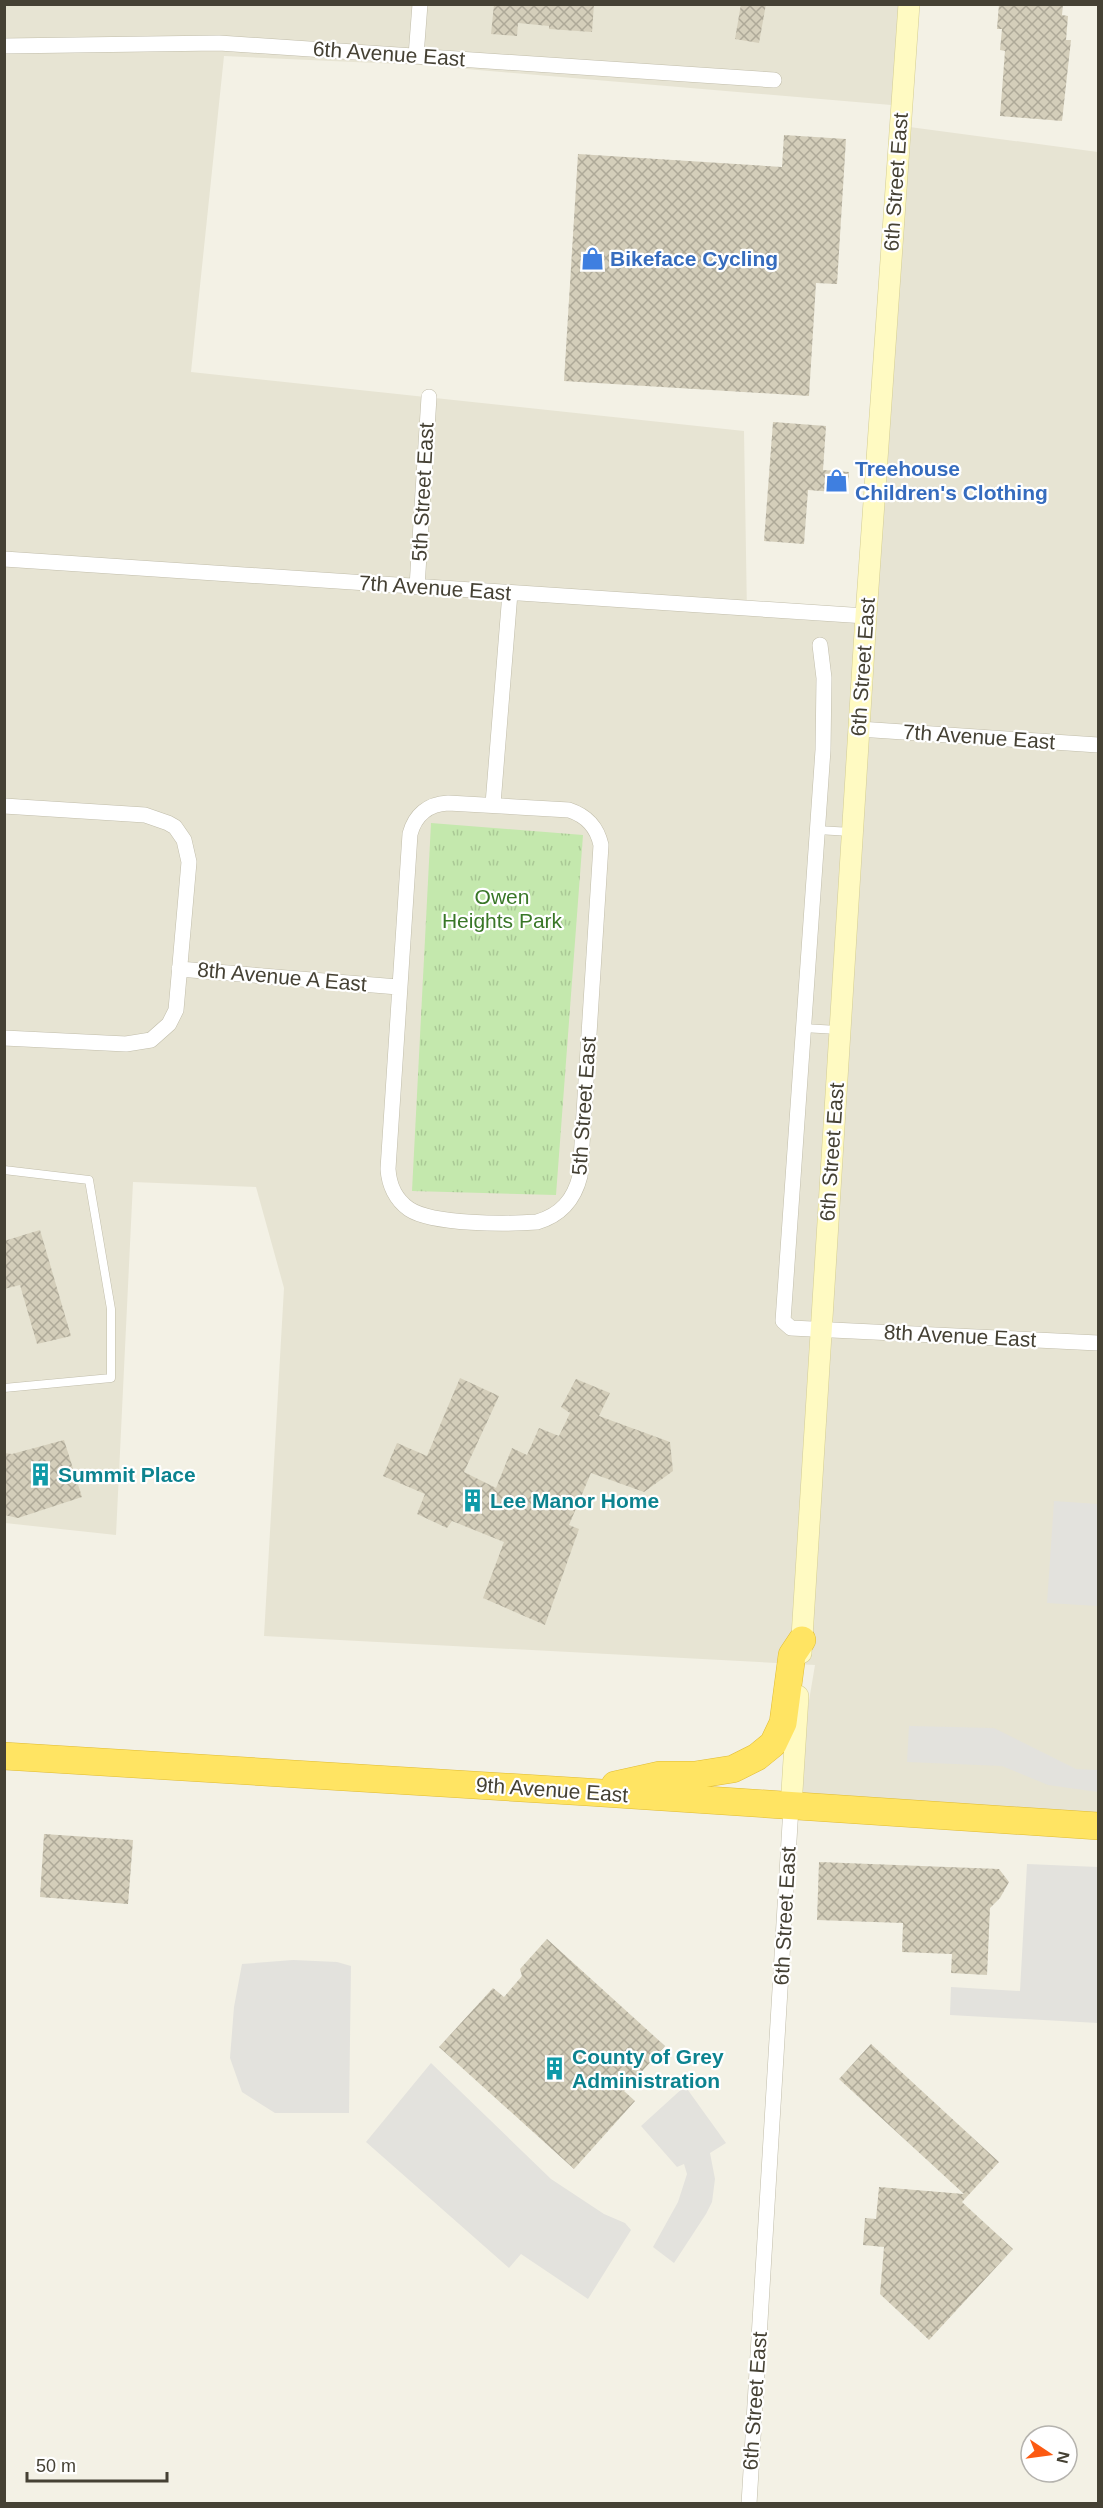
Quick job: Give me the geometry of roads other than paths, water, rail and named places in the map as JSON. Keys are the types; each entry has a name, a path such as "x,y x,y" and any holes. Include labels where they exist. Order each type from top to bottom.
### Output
{"highway":[{"path":"587,1792 660,1775 695,1775 733,1769 757,1758 773,1744 783,1723 792,1655 802,1640"},
{"name":"9th Avenue East","path":"4,1756 1098,1826"}],"main road":[{"name":"6th Street East","path":"791,1807 866,616 909,4"}],"street":[{"path":"416,56 420,4"},
{"name":"6th Avenue East","path":"4,46 219,43 774,80"},
{"name":"5th Street East","path":"417,587 429,397"},
{"name":"7th Avenue East","path":"4,559 866,616"},
{"path":"493,804 510,593"},
{"name":"6th Street East","path":"820,645 824,713 783,1321 791,1328 821,1329"},
{"name":"7th Avenue East","path":"859,729 1098,745"},
{"name":"5th Street East","path":"441,803 563,809 576,813 593,826 601,845 580,1176 573,1197 557,1213 548,1219 526,1223 460,1221 417,1213 398,1198 388,1169 398,987 410,834 416,820 424,810 441,803"},
{"path":"4,806 145,815 175,827 184,840 188,855 179,969"},
{"name":"8th Avenue A East","path":"4,1038 126,1044 151,1040 165,1030 173,1017 179,969 398,987"},
{"name":"8th Avenue East","path":"821,1329 1098,1343"},
{"name":"6th Street East","path":"749,2504 791,1807"}],"lane":[{"path":"817,830 852,832"},
{"path":"803,1028 840,1030"},
{"path":"4,1170 89,1180 111,1309 111,1378 4,1388"}],"place":[{"name":"Bikeface Cycling","path":"592,259"},
{"name":"Treehouse Children's Clothing","path":"837,481"},
{"name":"Summit Place","path":"40,1475"},
{"name":"Lee Manor Home","path":"472,1501"},
{"name":"County of Grey Administration","path":"554,2069"}],"park label":[{"name":"Owen Heights Park","path":"502,909"}]}
